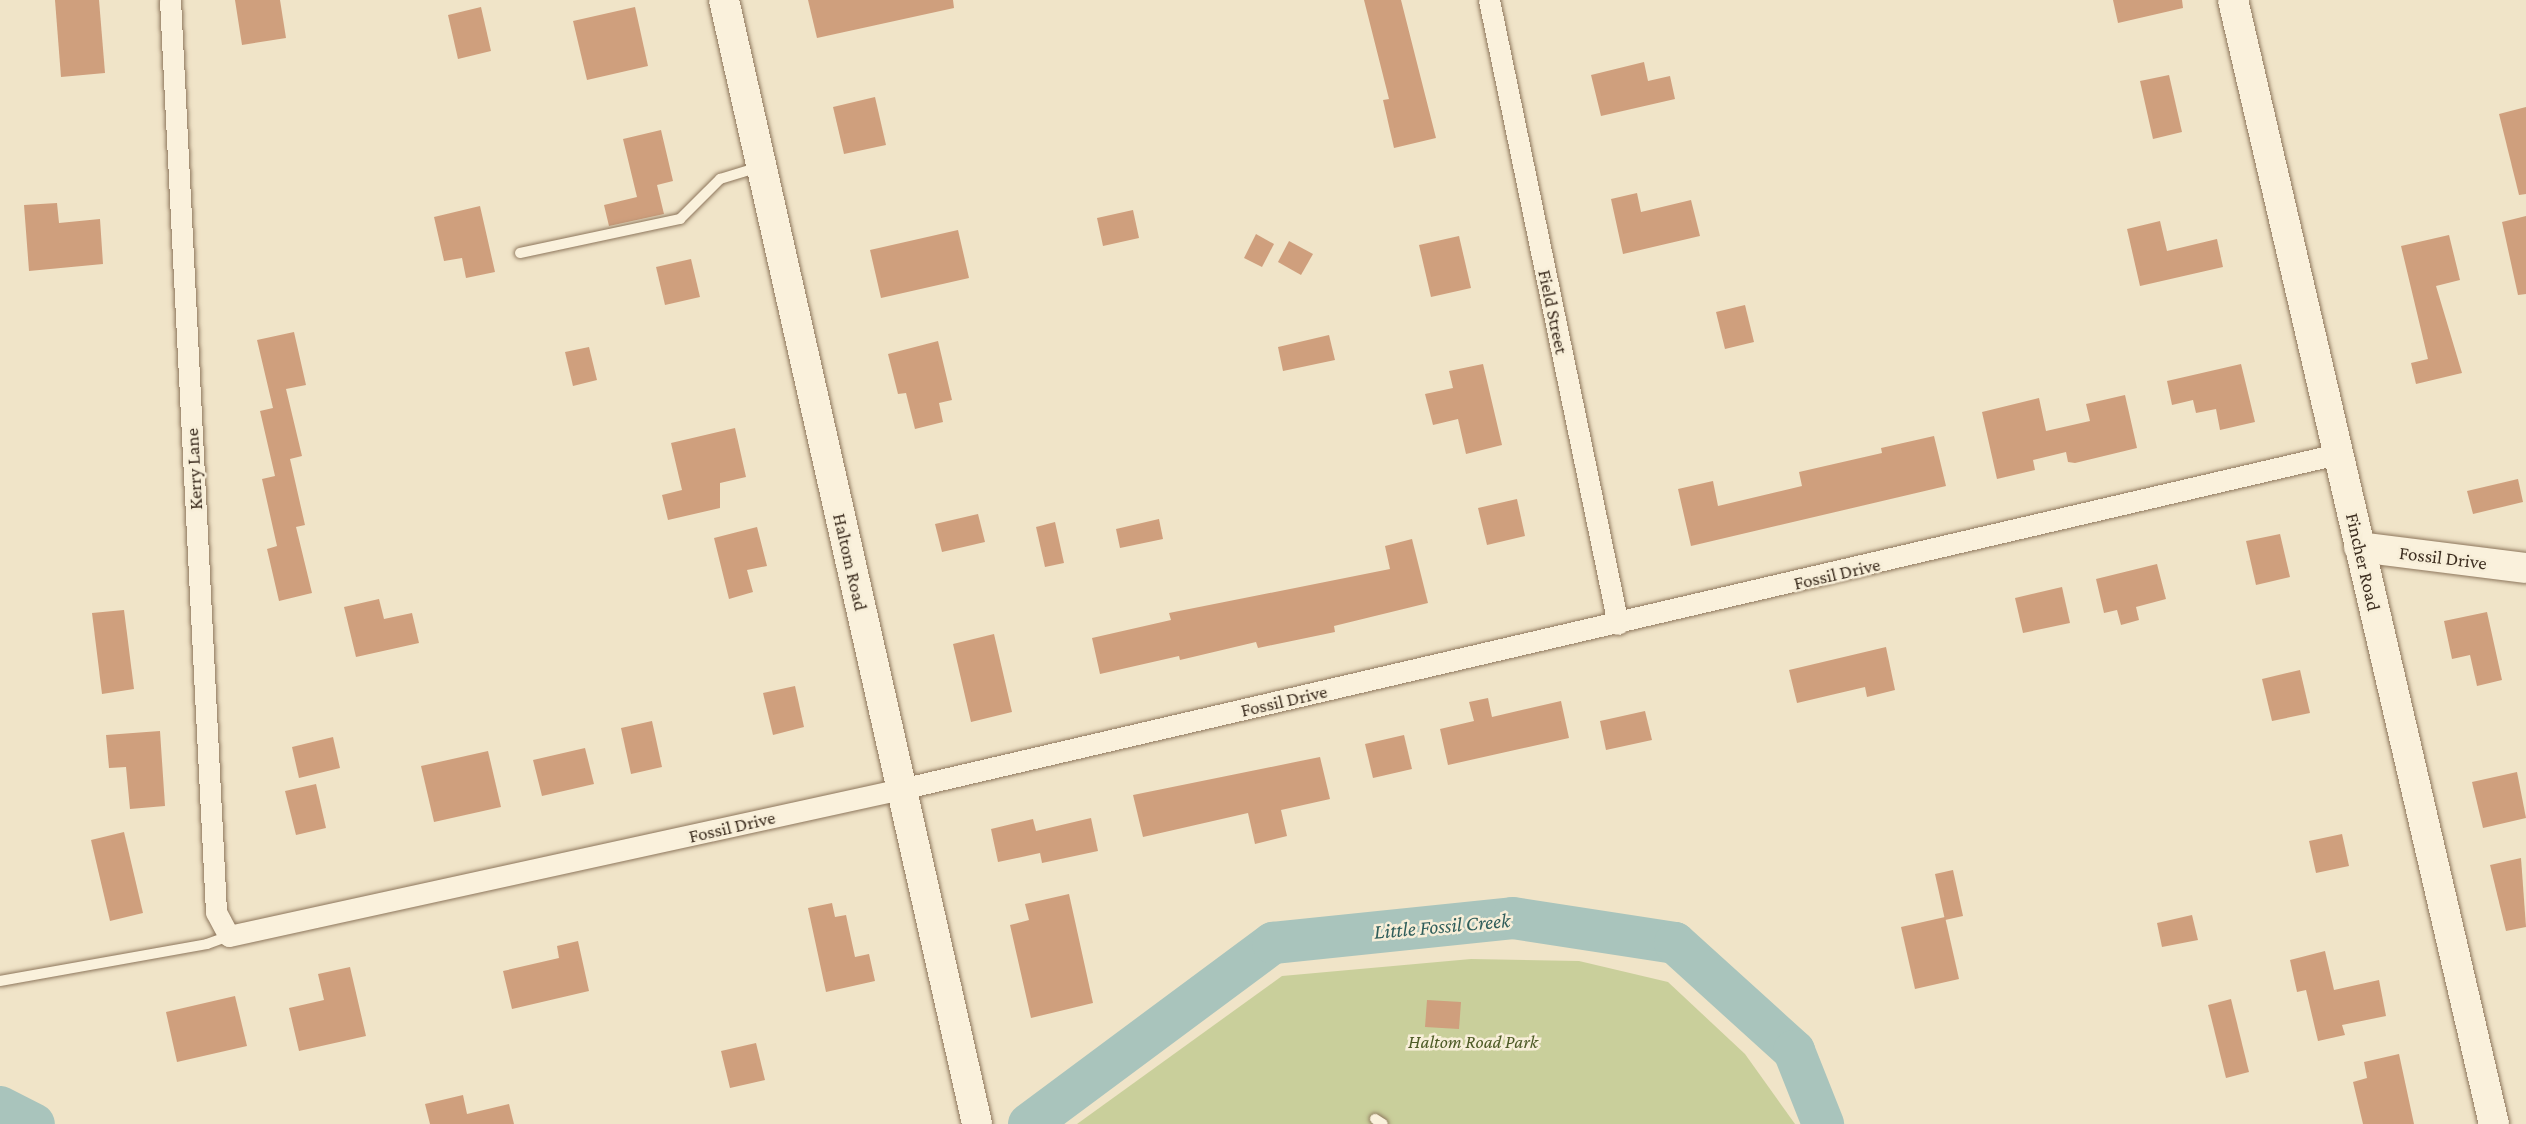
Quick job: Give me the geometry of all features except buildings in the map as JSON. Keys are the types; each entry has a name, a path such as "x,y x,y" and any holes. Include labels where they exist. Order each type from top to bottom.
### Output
{"street":[{"name":"Kerry Lane","path":"170,0 216,912 229,936"},
{"name":"Haltom Road","path":"724,0 977,1124"},
{"name":"Field Street","path":"1489,0 1618,624"},
{"name":"Fincher Road","path":"2233,0 2494,1124"},
{"name":"Fossil Drive","path":"229,936 901,789 1618,624 2337,454"},
{"name":"Fossil Drive","path":"2360,547 2526,568"}],"lane":[{"path":"520,253 680,219 720,179 762,167"},
{"path":"0,981 207,944 229,936"}],"green space":[{"name":"Haltom Road Park","path":"1471,959 1579,961 1668,982 1745,1054 1795,1124 1077,1124 1282,976"}],"waterway":[{"name":"Little Fossil Creek","path":"1029,1124 1273,943 1513,918 1675,943 1794,1051 1823,1124"},
{"name":"Little Fossil Creek","path":"0,1107 34,1124"}]}
